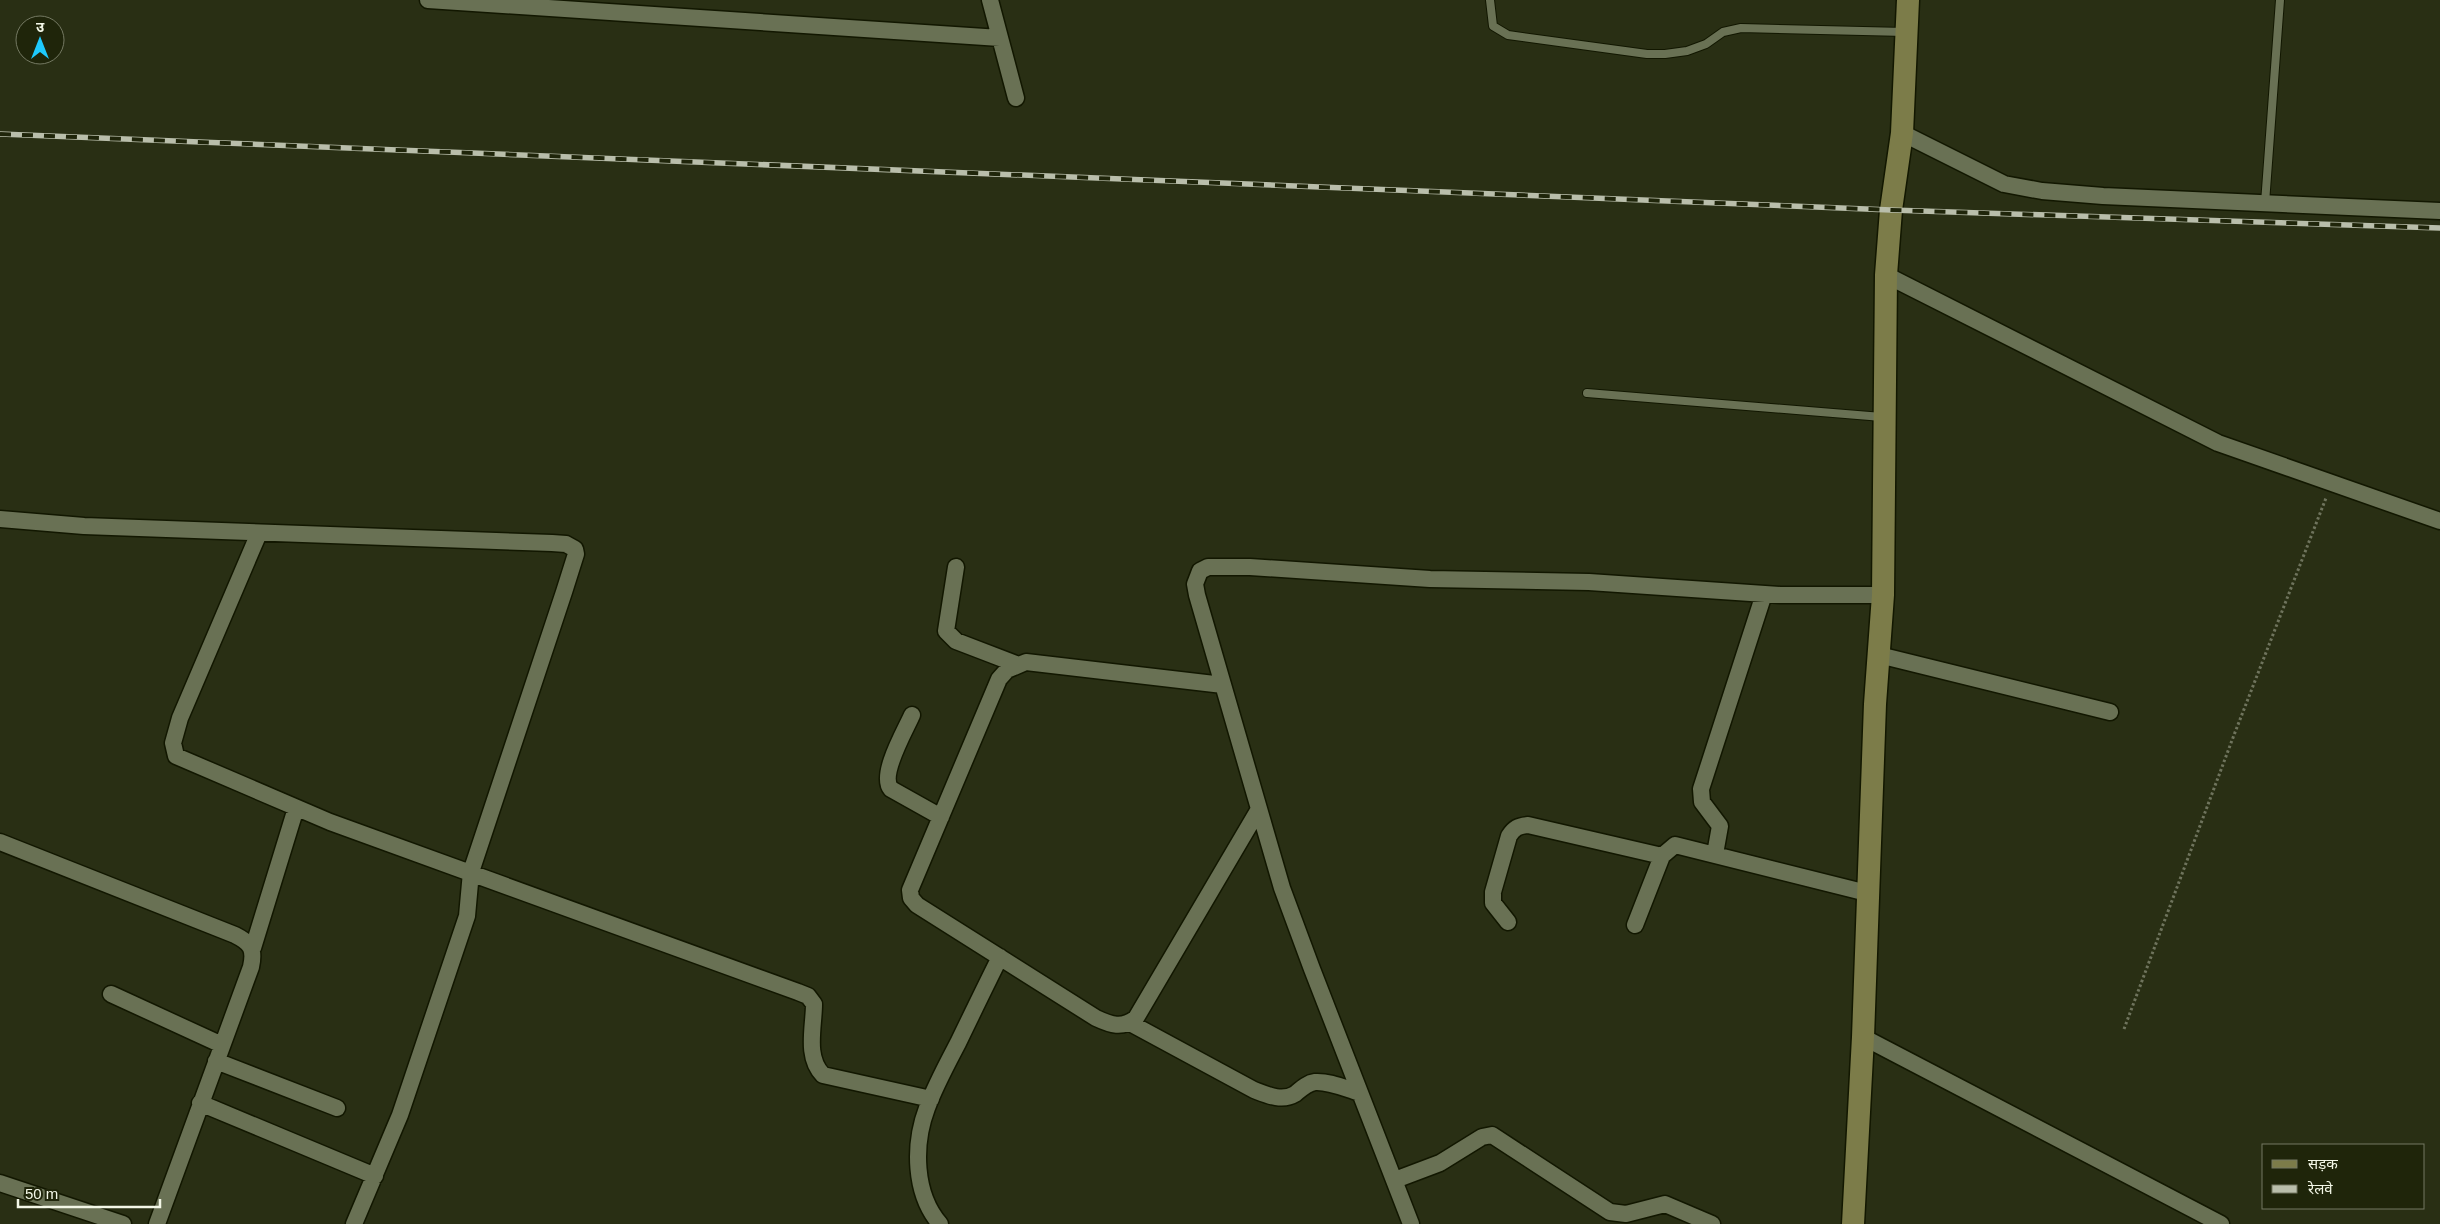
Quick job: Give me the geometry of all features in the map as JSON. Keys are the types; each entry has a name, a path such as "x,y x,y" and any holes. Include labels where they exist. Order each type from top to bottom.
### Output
{"main road":[{"path":"1853,1224 1863,1037 1867,894 1883,595 1886,275 1891,210 1902,133 1908,0"}],"street":[{"path":"428,0 1000,38"},
{"path":"990,0 1016,98"},
{"path":"1902,133 2004,184 2021,188 2103,196 2440,211"},
{"path":"1886,275 2218,443 2440,521"},
{"path":"0,519 84,526 552,543 566,544 575,549 576,554 564,592 471,872 467,916 400,1115 354,1224"},
{"path":"259,532 180,718 173,743 176,756 188,763 296,808 808,996 814,1004 812,1058 816,1067 823,1075 931,1099"},
{"path":"956,567 946,631 956,640 1016,664"},
{"path":"1411,1224 1295,924 1259,809 1195,584 1200,571 1208,567 1250,567 1430,579 1589,582 1764,594 1883,595"},
{"path":"1716,854 1720,826 1702,802 1701,789 1764,594"},
{"path":"1879,655 2110,712"},
{"path":"1223,684 1026,662 1016,664 999,680 910,890 911,898 918,905 1108,1024 1121,1026 1130,1023 1136,1018 1259,809"},
{"path":"912,715 887,772 887,784 891,789 941,816"},
{"path":"157,1224 251,967 253,948 296,808"},
{"path":"1508,922 1494,903 1493,892 1509,836 1519,826 1528,825 1662,856"},
{"path":"0,842 235,935 249,941 253,948"},
{"path":"1635,924 1662,856 1674,845 1716,854 1867,894"},
{"path":"940,1224 926,1204 919,1179 922,1124 931,1099 1000,957"},
{"path":"111,994 222,1045"},
{"path":"1130,1023 1254,1090 1274,1097 1284,1098 1293,1095 1310,1083 1316,1082 1325,1082 1360,1093"},
{"path":"1863,1037 2221,1224"},
{"path":"216,1061 336,1108"},
{"path":"200,1103 375,1176"},
{"path":"1394,1180 1440,1163 1482,1137 1492,1135 1610,1212 1626,1214 1665,1204 1712,1224"},
{"path":"0,1183 123,1224"}],"lane":[{"path":"1490,0 1493,26 1508,36 1647,54 1686,51 1706,44 1723,32 1741,28 1908,32"},
{"path":"2265,203 2280,0"},
{"path":"1587,393 1884,418"}],"path":[{"path":"2124,1029 2234,735 2332,484"}],"railway":[{"path":"0,134 1891,210 2440,228"}]}
